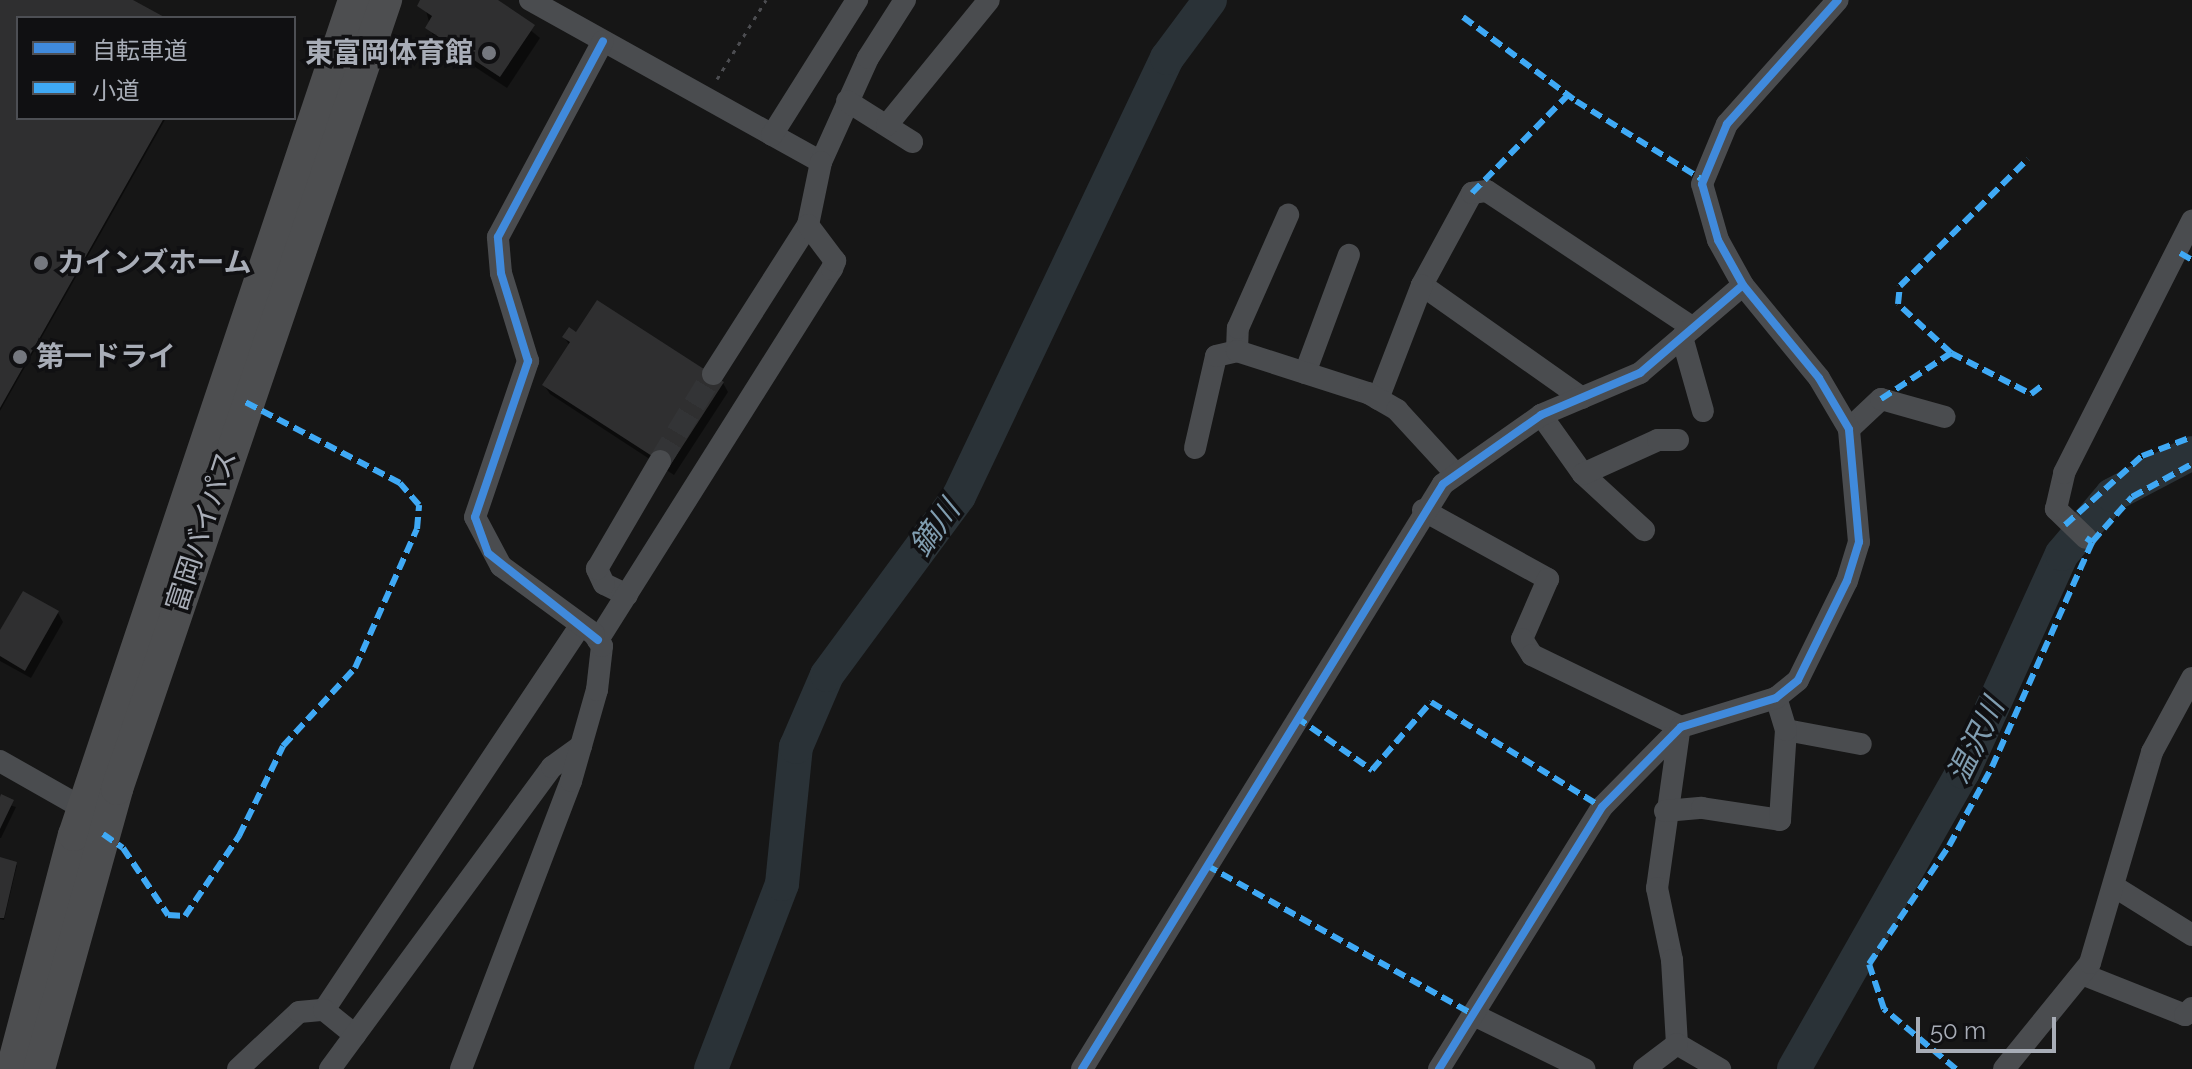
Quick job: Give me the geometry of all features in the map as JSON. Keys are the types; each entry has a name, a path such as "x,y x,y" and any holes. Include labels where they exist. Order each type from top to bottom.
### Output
{"highway":[{"name":"富岡バイパス","path":"12,1069 354,0"},
{"name":"富岡バイパス","path":"39,1069 95,815 386,0"}],"street":[{"path":"530,0 821,162"},
{"path":"772,135 857,0"},
{"path":"713,374 808,225 821,162 847,101 905,0"},
{"path":"887,125 989,0"},
{"path":"1439,1069 1602,807 1681,727 1776,698 1798,680 1827,630 1859,542 1849,429 1819,378 1743,285 1706,208 1708,160 1727,124 1838,0"},
{"path":"461,1069 581,746 597,690 590,633 488,553 475,517 528,361 524,329 501,273 498,237 603,41"},
{"path":"847,101 912,142"},
{"path":"1378,399 1422,285 1472,193 1487,191 1687,332 1703,411"},
{"path":"1237,351 1238,328 1288,215"},
{"path":"2086,538 2065,525 2056,509 2064,473 2192,221"},
{"path":"324,1010 590,633 627,595 832,269 835,261 808,225"},
{"path":"1305,373 1349,255"},
{"path":"1422,285 1582,398"},
{"path":"1082,1069 1423,510 1454,472 1541,415 1640,373 1743,285"},
{"path":"1195,448 1216,356 1237,351 1378,399 1454,472"},
{"path":"1849,429 1881,399 1945,417"},
{"path":"1541,415 1583,474 1644,530"},
{"path":"1583,474 1658,440 1678,440"},
{"path":"627,595 604,584 597,569 660,461"},
{"path":"1423,510 1548,579 1522,639 1532,655 1681,727"},
{"path":"2004,1069 2082,974 2102,936 2152,752 2192,678"},
{"path":"1665,811 1702,808 1780,820 1786,730 1776,698"},
{"path":"1677,1044 1672,960 1657,888 1665,811 1681,727"},
{"path":"1786,730 1861,744"},
{"path":"330,1069 552,767 581,746"},
{"path":"0,761 95,815"},
{"path":"2115,887 2192,935"},
{"path":"2082,974 2185,1015 2192,1008"},
{"path":"238,1069 299,1012 324,1010 355,1035"},
{"path":"1474,1015 1584,1069"},
{"path":"1644,1069 1677,1044"},
{"path":"1677,1044 1720,1069"}],"path":[{"path":"707,97 766,0"}],"building":[{"name":"カインズホーム","path":"0,0 133,0 162,16 16,16 16,120 163,120 0,408"},
{"name":"東富岡体育館","path":"420,0 498,0 535,25 500,77 425,28 432,16 417,6"},
{"path":"597,300 724,382 669,467 542,385 570,342 562,337 569,327 576,332"},
{"path":"23,591 59,611 25,671 0,656 0,630"},
{"path":"1,794 14,800 0,829 0,797"},
{"path":"0,857 17,862 4,918 0,918"}],"waterway":[{"name":"鏑川","path":"711,1069 782,884 796,747 827,675 959,496 1167,58 1210,0"},
{"name":"温沢川","path":"1794,1069 1963,772 2062,554 2112,495 2192,453"}],"tunnel":[{"path":"660,461 713,374"}],"marked path":[{"path":"1463,17 1576,101 1703,180"},
{"path":"1472,193 1569,94"},
{"path":"1881,399 1951,353 1898,304 1900,286 2028,159"},
{"path":"2180,253 2192,260"},
{"path":"1951,353 2031,394 2043,385"},
{"path":"103,834 123,848 168,915 185,916 239,836 283,746 355,668 417,529 419,505 400,483 245,402"},
{"path":"2065,525 2142,456 2192,437"},
{"path":"2092,542 2132,497 2192,464"},
{"path":"1956,1069 1884,1009 1869,964 1949,846 1992,767 2092,542 2086,538"},
{"path":"1296,717 1372,770 1431,702 1602,807"},
{"path":"1206,865 1474,1015"}],"cycle path":[{"path":"1439,1069 1602,807 1681,727 1776,698 1798,680 1847,581 1859,542 1849,429 1819,378 1743,285 1718,240 1702,184 1727,124 1838,0"},
{"path":"598,640 488,553 475,517 528,361 501,273 498,237 603,41"},
{"path":"1082,1069 1443,484 1541,415 1640,373 1743,285"}],"place":[{"name":"東富岡体育館","path":"489,53"},
{"name":"カインズホーム","path":"41,263"},
{"name":"第一ドライ","path":"20,357"}]}
